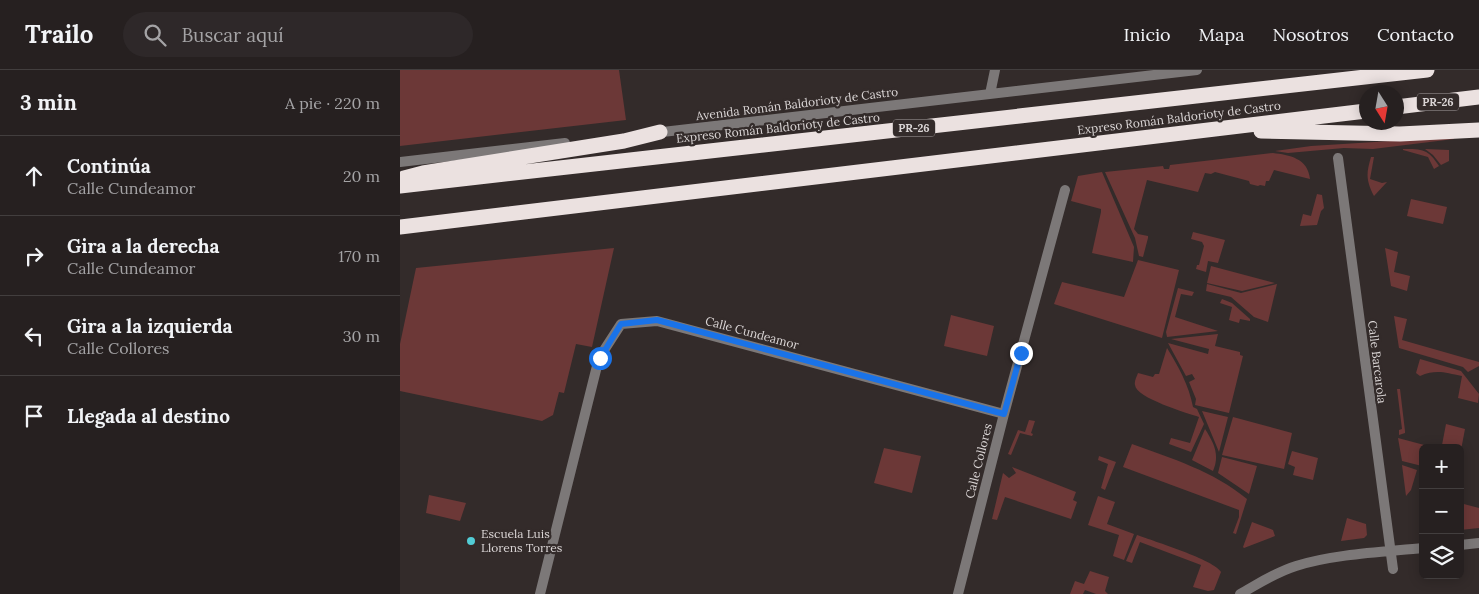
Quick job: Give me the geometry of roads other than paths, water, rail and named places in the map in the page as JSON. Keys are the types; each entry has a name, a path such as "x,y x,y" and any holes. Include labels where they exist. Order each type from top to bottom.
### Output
{"highway":[{"name":"Expreso Román Baldorioty de Castro","path":"400,186 1427,70"},
{"name":"PR-26","path":"1404,106 1479,97"},
{"name":"Expreso Román Baldorioty de Castro","path":"400,227 1359,112"},
{"path":"1209,130 1376,134 1432,134 1479,130"},
{"path":"400,178 624,141 660,132"}],"street":[{"path":"990,94 995,70"},
{"name":"Avenida Román Baldorioty de Castro","path":"400,162 1197,70"},
{"name":"Calle Barcarola","path":"1338,158 1393,569"},
{"name":"Calle Collores","path":"958,594 1004,414 1065,190"},
{"name":"Calle Cundeamor","path":"540,594 600,358 621,324 657,320 1004,414"},
{"path":"1464,545 1479,543"},
{"path":"1240,594 1260,582 1295,566 1328,558 1419,548"}],"place":[{"name":"Escuela Luis Llorens Torres","path":"471,541"}]}
